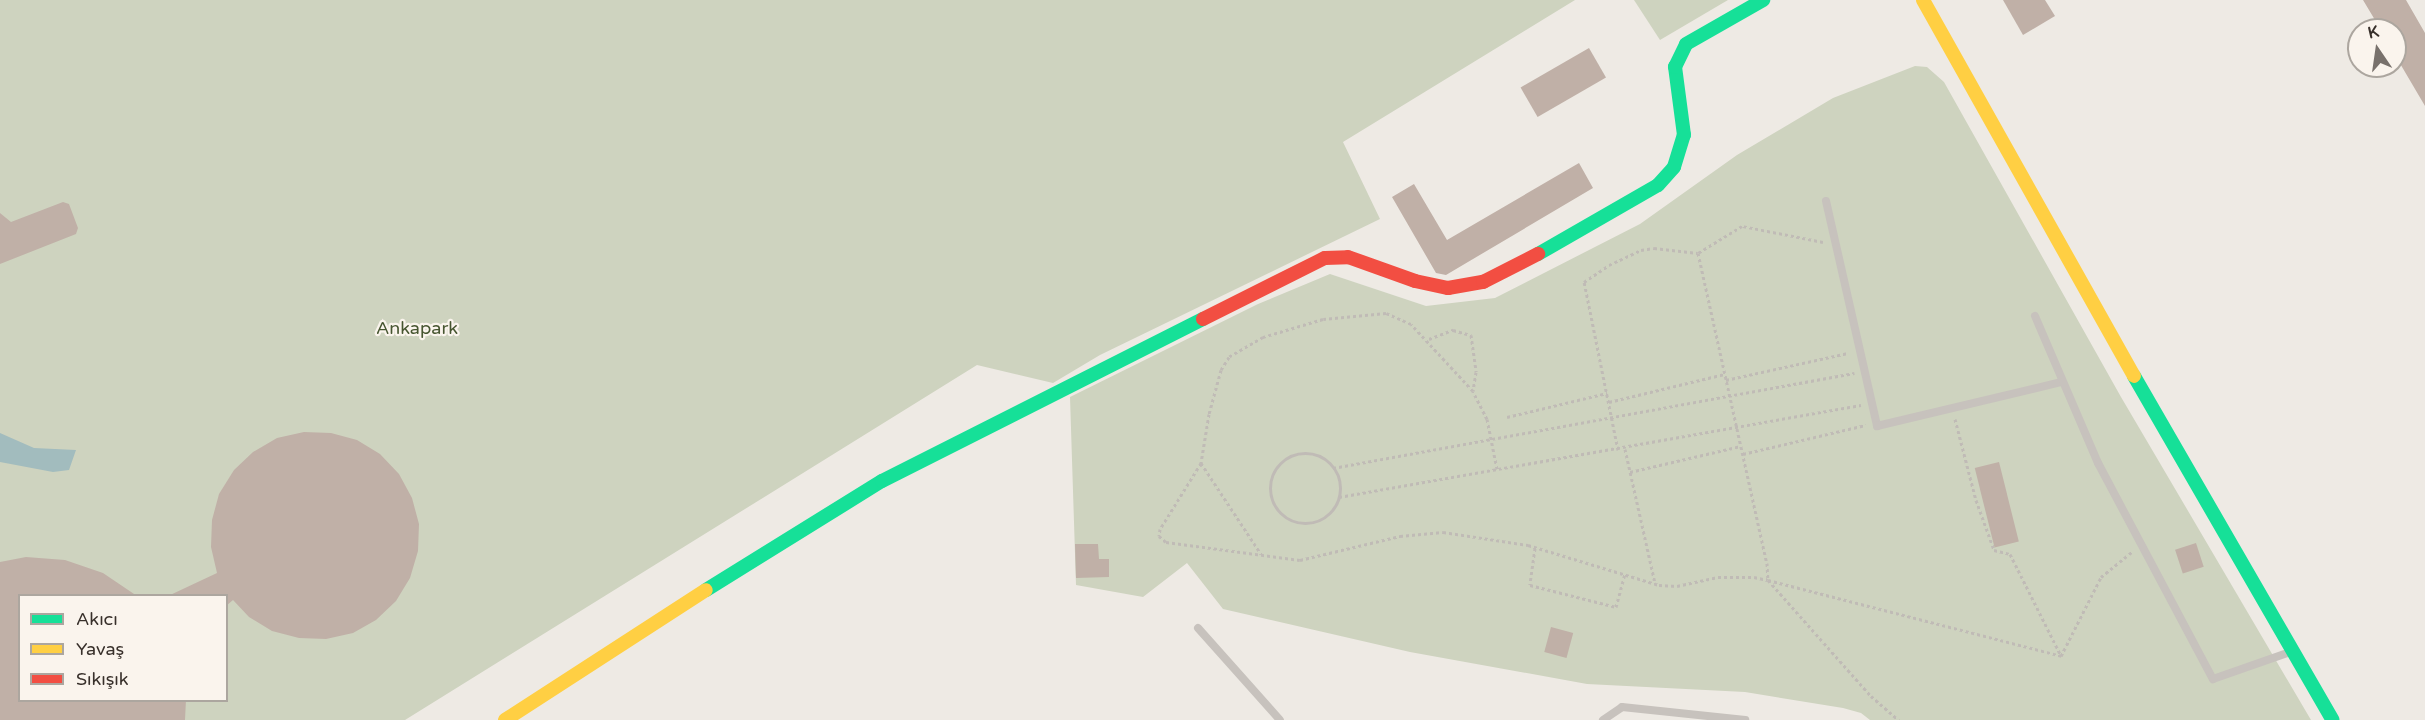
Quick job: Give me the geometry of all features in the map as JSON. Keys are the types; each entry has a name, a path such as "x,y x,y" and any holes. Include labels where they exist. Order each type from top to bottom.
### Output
{"street":[{"path":"506,720 774,546 882,481 1325,258 1348,257 1415,281 1448,288 1483,282 1587,229 1658,185 1674,167 1684,135 1675,67 1686,44 1763,0"},
{"path":"1923,0 2290,652 2333,720"}],"lane":[{"path":"1826,201 1877,426 2062,382"},
{"path":"2035,316 2098,463 2213,679 2290,652"},
{"path":"1198,628 1280,720"},
{"path":"1603,720 1622,707 1745,720"},
{"path":"1694,720 1702,714"}],"path":[{"path":"1618,450 1584,290 1587,278 1641,250 1654,248 1698,253 1742,226 1836,244"},
{"path":"1698,253 1743,454 1768,580 1871,696 1899,720"},
{"path":"1497,469 1482,407 1473,391 1412,324 1386,313 1323,319 1245,345 1229,357 1221,370 1201,463 1160,529 1161,540 1300,560 1400,536 1443,532 1535,548 1655,583 1677,586 1738,575 1768,580 2061,656"},
{"path":"1428,340 1453,330 1471,335 1476,372 1473,391"},
{"path":"1726,380 1860,350"},
{"path":"1333,468 1865,371"},
{"path":"1609,402 1725,374"},
{"path":"1507,417 1607,393"},
{"path":"1339,497 1618,450 1872,403"},
{"path":"1953,409 1976,500 1994,550 2010,554 2061,656"},
{"path":"1743,454 1877,423"},
{"path":"1630,472 1741,446"},
{"path":"1624,448 1655,583"},
{"path":"1296,454 1320,456 1333,468 1340,485 1339,497 1325,517 1301,523 1280,513 1269,490 1276,467 1296,454"},
{"path":"1201,463 1261,554"},
{"path":"2061,656 2101,577 2141,544"},
{"path":"1535,548 1530,585 1616,607 1625,574"}],"green space":[{"name":"Ankapark","path":"0,0 1575,0 1343,142 1380,219 1100,355 1053,383 977,365 405,720 0,720"},
{"path":"1634,0 1728,0 1660,40"},
{"path":"1915,66 1927,67 1944,82 2121,397 2311,720 1870,720 1861,713 1843,708 1745,692 1587,684 1410,652 1223,609 1187,563 1143,597 1076,585 1070,397 1258,304 1330,274 1426,306 1495,298 1640,224 1737,155 1833,98"}],"water":[{"path":"0,433 34,448 76,450 69,470 53,472 0,462"}],"building":[{"path":"2003,0 2045,0 2055,16 2023,35"},
{"path":"2363,0 2406,0 2425,33 2425,106 2407,75 2407,18 2374,18"},
{"path":"1589,48 1606,77 1538,117 1521,88"},
{"path":"1579,163 1593,188 1446,275 1436,273 1392,197 1414,184 1447,240"},
{"path":"63,202 69,204 78,228 76,234 0,264 0,213 11,222"},
{"path":"304,432 331,433 357,440 380,454 399,474 412,498 419,524 418,551 410,578 396,601 376,620 353,633 326,639 299,638 272,631 249,617 233,600 228,604 228,594 172,594 217,573 211,547 212,520 219,494 234,470 253,452 277,438"},
{"path":"1999,462 2019,542 1995,548 1975,468"},
{"path":"2196,543 2204,567 2183,574 2175,550"},
{"path":"1075,544 1098,544 1099,559 1109,559 1109,577 1076,578"},
{"path":"26,557 65,560 103,573 134,594 18,594 18,702 186,702 185,720 0,720 0,562"},
{"path":"1551,627 1573,633 1566,658 1544,652"}],"traffic: fast":[{"path":"1538,254 1658,185 1674,167 1684,135 1675,67 1686,44 1763,0"},
{"path":"706,590 882,481 1203,319"},
{"path":"2134,376 2333,720"}],"traffic: slow":[{"path":"1923,0 2134,376"},
{"path":"505,720 706,590"}],"traffic: jam":[{"path":"1203,319 1325,258 1348,257 1415,281 1448,288 1483,282 1538,254"}]}
